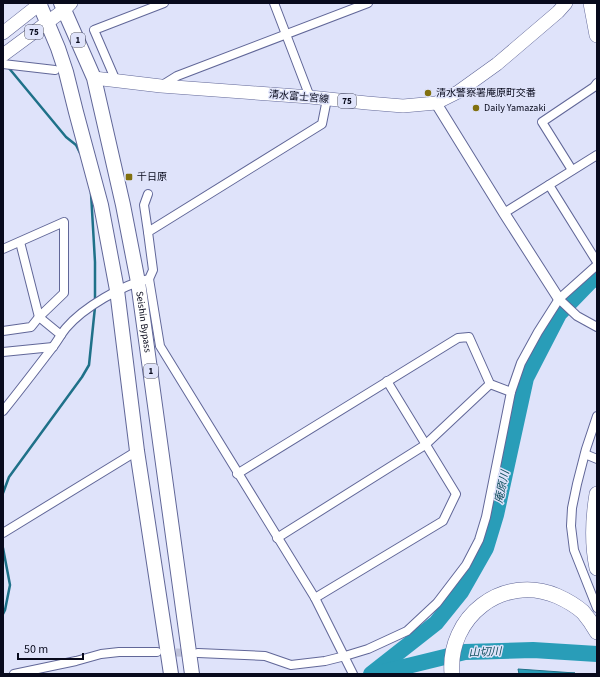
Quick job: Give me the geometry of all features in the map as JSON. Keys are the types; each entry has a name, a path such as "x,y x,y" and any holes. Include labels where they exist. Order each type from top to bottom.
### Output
{"highway":[{"name":"1","path":"40,3 66,72 101,205 117,290 137,451 170,670"},
{"path":"591,3 597,35"},
{"path":"596,3 597,7"},
{"name":"Seishin Bypass","path":"65,5 94,78 123,205 144,280 191,671"},
{"path":"597,494 594,556 597,568"},
{"path":"452,674 451,661 454,645 468,618 492,598 510,591 542,591 567,601 582,612 597,632"}],"main road":[{"name":"75","path":"3,33 40,3"},
{"name":"75","path":"3,55 47,23 65,5"},
{"name":"清水富士宮線","path":"94,78 161,86 327,98 403,106 436,103 458,92 497,64 559,6"}],"street":[{"path":"116,81 94,30 164,3"},
{"path":"274,3 310,97"},
{"path":"161,86 177,76 368,3"},
{"path":"3,64 55,70"},
{"path":"572,170 542,122 594,87 597,83"},
{"path":"148,232 322,124 327,98"},
{"path":"436,103 504,213 561,301 577,316 597,328"},
{"path":"504,213 597,155"},
{"path":"198,653 265,656 291,665 346,659 408,631 437,603 466,565 479,540 486,517 510,392 521,362 538,332 561,301 597,263 549,185"},
{"path":"3,411 66,328 79,315 117,290 144,280 153,270 144,206 148,194"},
{"path":"3,249 64,222 64,293 39,317 31,327 3,331"},
{"path":"20,242 39,317 61,335"},
{"path":"144,280 160,346 237,474 315,598 353,674"},
{"path":"237,474 458,338 469,337 490,384 510,392"},
{"path":"3,352 53,347"},
{"path":"315,598 443,521 456,494 387,381"},
{"path":"277,538 425,445 490,384"},
{"path":"597,416 584,454 572,508 571,526 574,550 597,608"},
{"path":"6,532 137,451"},
{"path":"584,454 597,459"},
{"path":"14,674 76,661 101,654 119,652 157,652"}],"water":[{"path":"518,669 575,673 519,674"}],"waterway":[{"path":"8,67 66,137 76,145 80,153"},
{"path":"91,193 95,262 95,302"},
{"name":"庵原川","path":"371,674 436,623 461,592 486,548 496,515 526,378 559,314 590,282 597,277"},
{"path":"3,493 9,477 82,377 89,365 95,307"},
{"path":"3,548 10,585 3,614"},
{"name":"山切川","path":"375,674 465,652 533,650 597,654"}],"tunnel":[{"path":"164,652 193,653"}],"place":[{"name":"清水警察署庵原町交番","path":"428,93"},
{"name":"Daily Yamazaki","path":"476,108"},
{"name":"千日原","path":"129,177"}]}
